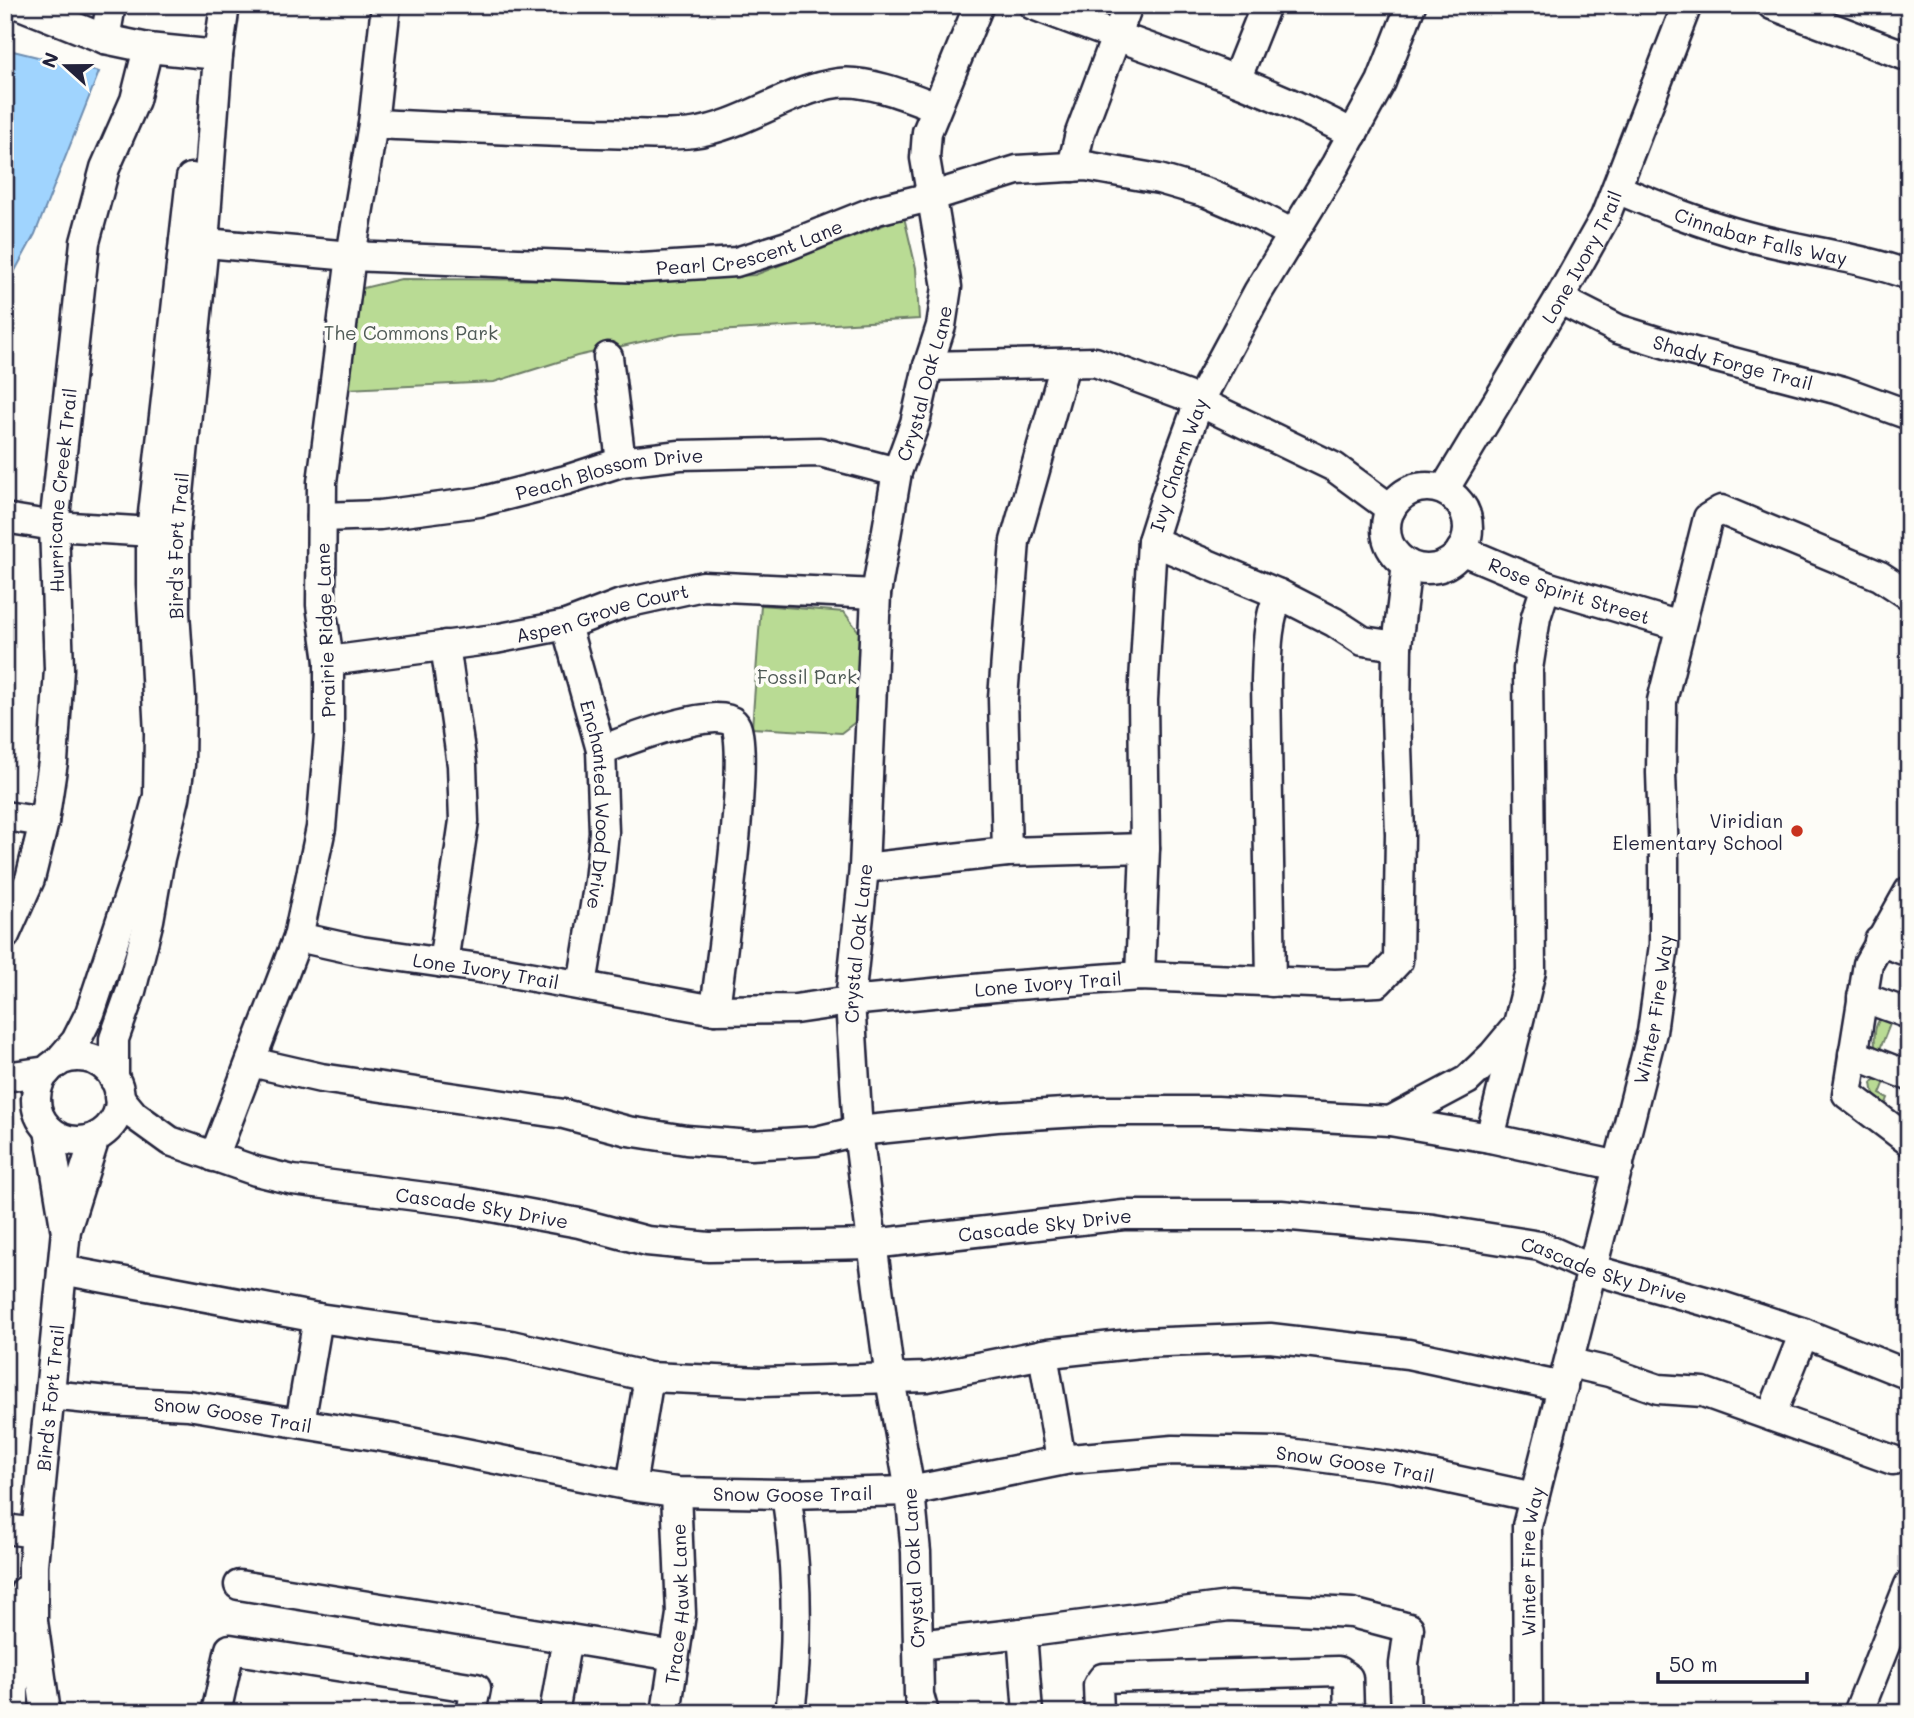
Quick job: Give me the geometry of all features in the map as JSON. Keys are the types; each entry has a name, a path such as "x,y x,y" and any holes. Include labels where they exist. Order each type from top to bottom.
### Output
{"street":[{"path":"20,5 105,38 148,48 211,54"},
{"path":"105,38 111,5"},
{"name":"Bird's Fort Trail","path":"52,1067 75,1041 90,1013 141,860 180,765 181,699 175,613 163,532 191,395 194,242 211,54 210,5"},
{"name":"Bird's Fort Trail","path":"211,54 225,5"},
{"name":"Prairie Ridge Lane","path":"214,1157 298,937 321,828 329,736 329,661 321,605 322,482 351,256 373,124 386,5"},
{"name":"Crystal Oak Lane","path":"919,1707 916,1552 910,1491 890,1379 858,1132 850,1000 864,868 876,594 897,472 915,422 941,326 947,287 930,197 925,158 927,132 979,5"},
{"path":"1033,5 1116,38 1236,80 1353,134"},
{"path":"1072,167 1080,133 1128,5"},
{"path":"1236,80 1266,5"},
{"name":"Ivy Charm Way","path":"1140,976 1145,848 1143,700 1152,541 1199,402 1258,292 1353,134 1381,82 1411,5"},
{"name":"Lone Ivory Trail","path":"1444,490 1605,217 1687,5"},
{"path":"1772,5 1909,57"},
{"name":"Hurricane Creek Trail","path":"5,935 30,879 44,822 53,762 59,669 54,526 85,242 105,168 135,100 148,48"},
{"path":"373,124 554,132 692,133 734,123 802,94 840,83 868,86 909,96 936,107"},
{"name":"Pearl Crescent Lane","path":"194,242 351,256 642,268 736,262 787,246 877,209 930,197 1017,170 1086,166 1159,179 1207,193 1293,234"},
{"name":"Cinnabar Falls Way","path":"1617,189 1682,217 1749,237 1826,253 1909,275"},
{"name":"Shady Forge Trail","path":"1559,299 1618,329 1679,348 1843,391 1909,415"},
{"path":"608,357 621,462"},
{"path":"928,366 1095,362 1144,378 1199,402 1334,467 1391,509"},
{"path":"1007,852 1003,698 1015,541 1065,364"},
{"name":"Peach Blossom Drive","path":"322,517 380,515 479,502 566,480 621,462 680,454 820,452 897,472"},
{"path":"1429,487 1444,490 1456,498 1468,523 1467,537 1461,550 1451,561 1437,568 1422,569 1408,564 1397,557 1386,534 1386,521 1391,509 1400,497 1413,489 1429,487"},
{"name":"Winter Fire Way","path":"1528,1713 1527,1526 1594,1270 1652,1032 1664,946 1662,701 1708,518 1721,510 1880,576 1909,595"},
{"path":"5,522 11,519 54,526 163,532"},
{"path":"1152,541 1279,594 1363,640 1397,646"},
{"name":"Rose Spirit Street","path":"1461,550 1546,586 1680,626"},
{"name":"Lone Ivory Trail","path":"298,937 324,944 582,985 715,1010 795,1009 850,1000 1140,976 1335,984 1378,982 1398,963 1400,834 1396,716 1397,646 1408,564"},
{"name":"Aspen Grove Court","path":"329,661 495,639 566,625 621,604 703,586 876,594"},
{"path":"1490,1138 1531,971 1528,669 1536,617 1546,586"},
{"path":"1271,982 1266,681 1268,633 1279,594"},
{"name":"Enchanted Wood Drive","path":"566,625 601,750 604,832 582,985"},
{"path":"443,963 464,821 462,765 444,645"},
{"path":"601,750 658,729 693,721 728,720 735,724 740,733 741,757 731,878 715,1010"},
{"name":"Bird's Fort Trail","path":"117,1088 114,1039 131,991 149,920 167,797"},
{"path":"5,816 44,822"},
{"path":"864,868 1007,852 1145,848"},
{"path":"1909,891 1868,964 1847,1094 1909,1141"},
{"path":"1879,941 1909,952"},
{"path":"1862,996 1909,1014"},
{"path":"1390,1121 1466,1080 1493,1055 1517,1027"},
{"path":"1853,1054 1909,1076"},
{"path":"5,1077 52,1067 69,1058 95,1061 106,1069 117,1088 114,1120 96,1137 71,1141 59,1137 42,1122 36,1090 52,1067"},
{"path":"251,1062 321,1078 564,1114 628,1130 687,1140 751,1145 816,1141 858,1132 997,1117 1098,1111 1217,1111 1390,1121 1490,1138 1619,1166"},
{"name":"Cascade Sky Drive","path":"117,1088 134,1115 170,1140 256,1171 293,1180 464,1202 579,1223 647,1241 709,1247 872,1244 1124,1215 1281,1215 1433,1229 1540,1246 1594,1270 1715,1304 1804,1333 1909,1375"},
{"path":"5,1089 36,1101"},
{"name":"Bird's Fort Trail","path":"49,1130 66,1230"},
{"name":"Bird's Fort Trail","path":"14,1713 17,1624 33,1565 66,1230 96,1137"},
{"name":"Cascade Sky Drive","path":"96,1137 170,1140"},
{"path":"62,1269 318,1318 511,1345 649,1377 762,1382 927,1377 1043,1354 1140,1343 1270,1338 1566,1375 1609,1372 1658,1389 1703,1392 1893,1460"},
{"path":"300,1423 318,1318"},
{"path":"1770,1416 1804,1333"},
{"path":"1043,1354 1061,1461"},
{"path":"631,1486 649,1377"},
{"name":"Snow Goose Trail","path":"50,1395 188,1405 395,1439 631,1486 676,1492 786,1494 910,1491 1061,1461 1173,1450 1281,1452 1394,1467 1534,1497"},
{"name":"Trace Hawk Lane","path":"666,1713 681,1614 676,1492"},
{"path":"786,1494 791,1528 795,1625 790,1713"},
{"path":"5,1529 36,1532"},
{"path":"239,1585 674,1656"},
{"path":"1858,1713 1903,1619 1909,1586"},
{"path":"918,1645 1229,1606 1352,1614 1409,1628 1405,1664 1406,1713"},
{"name":"Bird's Fort Trail","path":"17,1624 46,1713"},
{"path":"1022,1633 1028,1713"},
{"path":"554,1713 567,1638"},
{"path":"218,1704 230,1649 476,1688 471,1713"},
{"path":"1099,1713 1098,1685 1104,1678 1338,1671 1348,1678 1349,1713"}],"green space":[{"name":"The Commons Park","path":"904,217 916,268 919,319 681,333 577,356 494,382 347,389 359,289 401,279 652,280 755,275"},
{"name":"Fossil Park","path":"761,605 844,612 859,632 858,720 841,733 752,728"},
{"path":"1882,1017 1892,1019 1878,1049 1875,1046 1875,1030"},
{"path":"1877,1077 1886,1079 1880,1094 1888,1098 1885,1106 1878,1104 1874,1096 1872,1083"}],"water":[{"path":"5,49 99,72 35,234 5,289"}],"place":[{"name":"Viridian Elementary School","path":"1797,831"}]}
